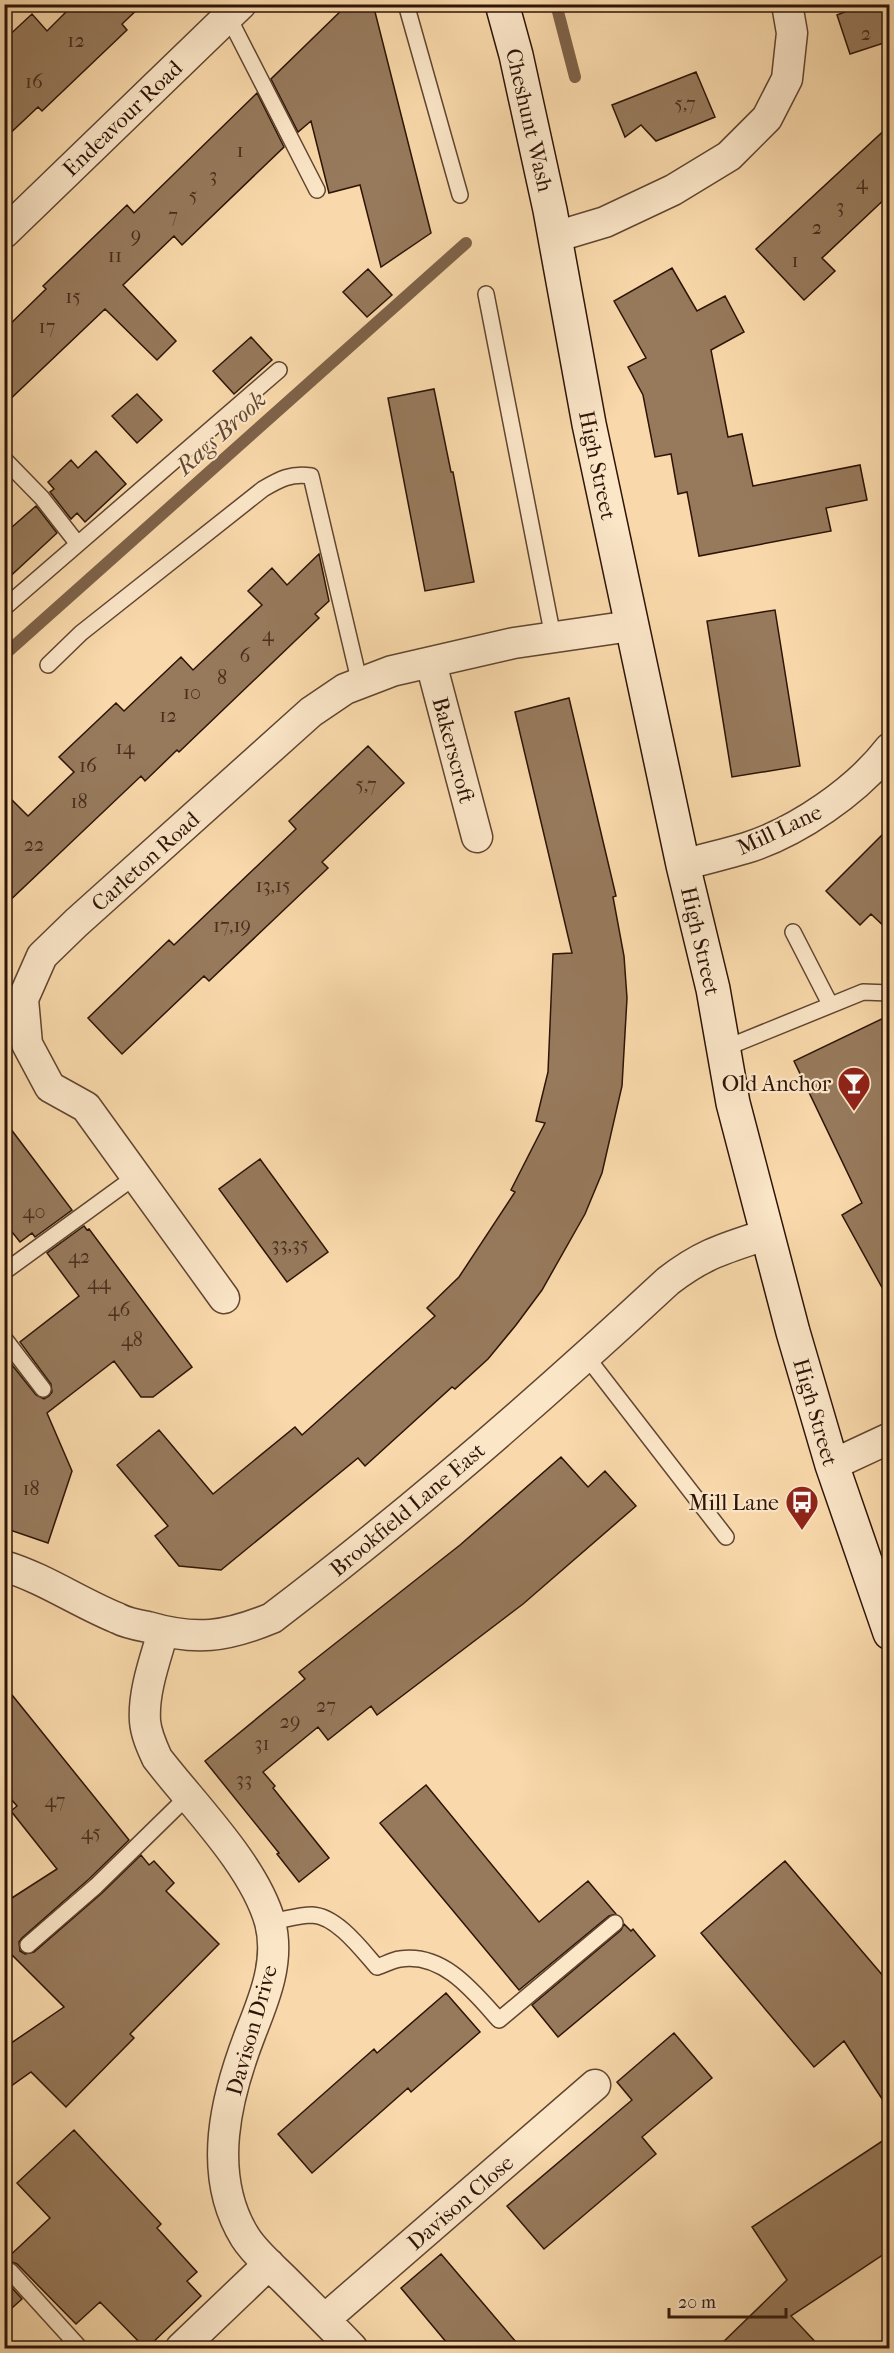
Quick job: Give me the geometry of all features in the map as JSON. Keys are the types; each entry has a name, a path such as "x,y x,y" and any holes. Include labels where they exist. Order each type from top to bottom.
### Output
{"main road":[{"name":"Cheshunt Wash","path":"502,4 514,47 555,237"},
{"name":"High Street","path":"555,237 589,424 683,865 713,989 733,1103 793,1332 832,1466 890,1633"}],"street":[{"path":"555,237 605,222 673,190 729,156 767,118 787,79 792,33 787,4"},
{"name":"Endeavour Road","path":"4,233 234,10"},
{"name":"Carleton Road","path":"224,1298 86,1107 50,1087 27,1044 14,1016 42,956 69,929 311,712 345,689 392,671 514,643 632,626"},
{"name":"Bakerscroft","path":"430,663 477,837"},
{"name":"Mill Lane","path":"683,865 748,847 812,818 868,775 890,748"},
{"name":"Brookfield Lane East","path":"4,1566 29,1574 118,1619 163,1632 192,1637 220,1635 249,1628 272,1618 414,1505 691,1263 715,1251 768,1234"},
{"path":"832,1466 890,1438"},
{"name":"Davison Drive","path":"163,1632 146,1697 145,1723 157,1758 233,1852 256,1888 270,1922 274,1946 267,1991 244,2049 235,2080 222,2154 225,2189 246,2239 352,2349"},
{"name":"Davison Close","path":"325,2319 595,2085"},
{"path":"181,2349 269,2264"}],"lane":[{"path":"406,4 460,195"},
{"path":"234,10 317,190"},
{"path":"486,294 553,637"},
{"path":"4,608 279,370"},
{"path":"4,459 42,498 77,543"},
{"path":"48,665 81,633 263,489 282,478 297,474 311,476 360,684"},
{"path":"793,932 830,1004"},
{"path":"723,1049 863,992 890,993"},
{"path":"4,1272 136,1176"},
{"path":"4,1338 43,1389"},
{"path":"586,1356 726,1537"},
{"path":"28,1945 96,1886 187,1797"},
{"path":"270,1922 313,1915 327,1920 349,1935 377,1967 400,1959 416,1959 435,1964 455,1975 499,2020 615,1923"},
{"path":"10,2271 80,2349"}],"building":[{"path":"74,4 143,4 122,24 127,30 42,111 38,107 4,139 4,40 32,14 47,31"},
{"path":"348,4 373,4 431,233 381,267 360,185 329,193 311,121 298,132 271,79"},
{"path":"865,4 890,4 890,41 850,54 837,15"},
{"path":"696,72 715,117 656,141 641,125 625,137 612,105"},
{"path":"257,93 284,147 182,245 174,236 123,285 176,341 157,360 105,309 4,405 4,330 46,289 43,286 127,205 134,213"},
{"path":"890,125 890,194 822,258 835,271 804,300 756,249"},
{"path":"672,268 697,311 725,296 744,332 711,350 728,437 742,434 753,486 860,465 867,500 826,508 831,531 699,556 687,492 678,494 671,454 655,457 643,395 628,367 646,358 614,301"},
{"path":"368,269 392,295 367,317 343,292"},
{"path":"251,337 272,360 234,394 213,371"},
{"path":"434,389 474,582 425,591 388,398"},
{"path":"137,394 162,420 137,443 112,416"},
{"path":"96,451 126,484 85,522 77,513 71,519 50,492 54,489 48,482 71,460 78,468"},
{"path":"36,506 57,533 4,582 4,534"},
{"path":"319,554 329,601 315,614 319,618 179,752 177,750 145,781 141,776 4,906 4,792 28,816 74,772 59,757 116,703 124,711 181,657 193,670 262,605 248,591 272,568 287,585"},
{"path":"775,610 800,766 732,777 707,621"},
{"path":"569,698 616,896 613,897 624,956 627,998 622,1086 602,1173 585,1214 542,1290 516,1325 488,1359 455,1389 452,1387 365,1466 358,1458 221,1570 179,1566 155,1536 168,1526 117,1465 159,1430 213,1494 295,1427 302,1435 435,1316 427,1308 459,1277 515,1192 511,1190 545,1123 536,1121 548,1072 553,954 572,953 515,712"},
{"path":"368,746 404,783 322,862 328,868 209,981 204,976 122,1054 88,1018 169,940 174,945 296,829 289,821"},
{"path":"890,827 890,932 871,914 860,925 826,891"},
{"name":"Old Anchor","path":"890,1015 890,1302 842,1215 862,1203 794,1061"},
{"path":"4,1120 72,1210 35,1237 32,1233 20,1242 4,1222"},
{"path":"260,1159 328,1252 287,1282 219,1189"},
{"path":"84,1226 87,1230 89,1229 192,1367 153,1397 141,1397 114,1361 47,1413 72,1471 48,1543 4,1528 4,1355 36,1395 44,1399 49,1396 52,1392 51,1384 20,1342 79,1296 47,1253"},
{"path":"561,1457 588,1487 605,1471 636,1506 523,1604 377,1715 371,1706 328,1740 318,1727 263,1772 275,1786 273,1788 329,1858 299,1882 277,1854 279,1853 205,1761 305,1679 299,1672 460,1545"},
{"path":"4,1685 129,1840 22,1938 19,1942 20,1951 25,1954 34,1952 102,1893 141,1855 149,1865 154,1861 174,1883 166,1891 219,1944 130,2034 134,2038 66,2107 31,2072 4,2091 4,2048 64,2007 4,1947 4,1903 57,1869 11,1811 17,1806 4,1791"},
{"path":"426,1785 539,1922 588,1881 616,1914 609,1916 519,1990 380,1823"},
{"path":"785,1861 890,1984 890,2111 844,2041 814,2067 701,1933"},
{"path":"624,1924 631,1931 633,1929 655,1956 558,2037 532,2005 621,1930"},
{"path":"446,1993 480,2032 411,2092 408,2088 312,2173 278,2134 374,2049 377,2053"},
{"path":"674,2033 712,2078 642,2137 656,2154 544,2249 507,2206 632,2100 617,2082"},
{"path":"74,2130 161,2224 157,2228 197,2272 187,2281 201,2296 146,2349 100,2302 76,2324 17,2264 4,2263 50,2218 17,2183"},
{"path":"890,2136 890,2250 791,2316 822,2349 716,2349 787,2280 752,2227"},
{"path":"441,2254 522,2349 452,2349 401,2288"},
{"path":"4,2279 22,2299 4,2315"}],"waterway":[{"name":"Rags Brook","path":"556,4 575,77"},
{"name":"Rags Brook","path":"4,655 466,243"}],"place":[{"name":"Old Anchor","path":"854,1112"},
{"name":"Mill Lane","path":"802,1531"}]}
